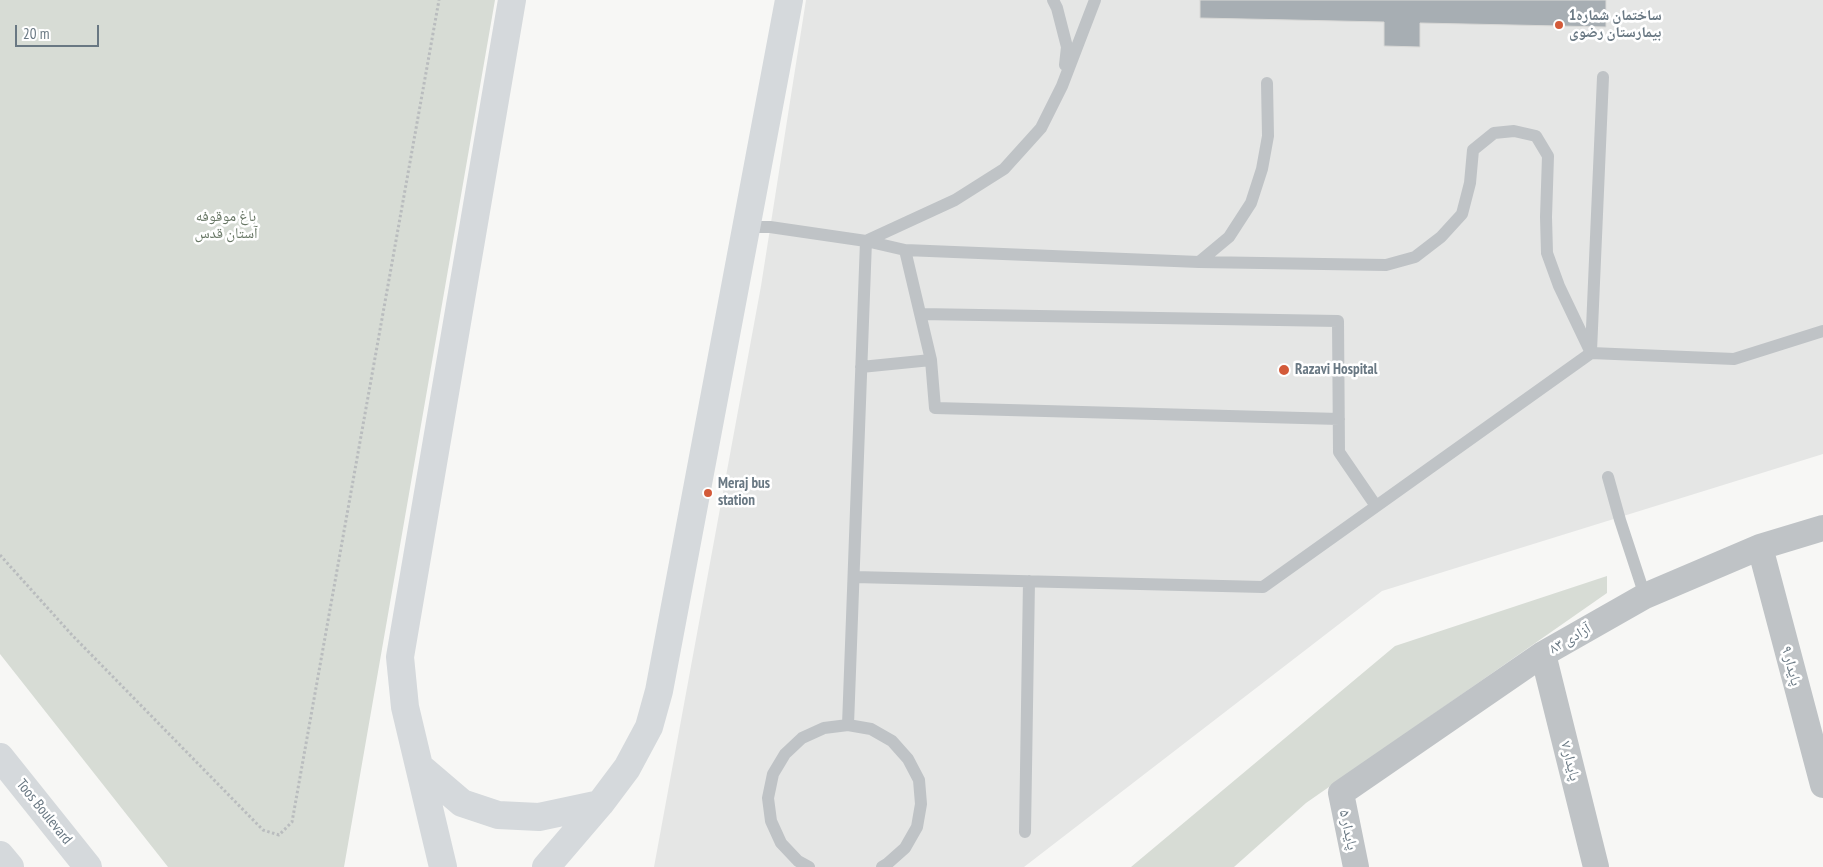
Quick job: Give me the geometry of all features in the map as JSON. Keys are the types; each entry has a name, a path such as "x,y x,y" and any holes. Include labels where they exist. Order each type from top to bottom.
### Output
{"street":[{"path":"443,867 405,707 400,657 512,0"},
{"path":"546,867 600,804 627,768 649,727 659,692 789,0"},
{"name":"آزادی ۸۳","path":"1341,793 1543,654 1645,596 1760,548 1823,528"},
{"name":"پایدار ۹","path":"1760,548 1823,785"},
{"name":"پایدار ۷","path":"1543,654 1596,867"},
{"name":"Toos Boulevard","path":"0,757 88,867"},
{"path":"421,768 462,803 498,815 539,816 600,804"},
{"name":"پایدار ۵","path":"1341,793 1356,867"},
{"path":"0,855 10,867"}],"lane":[{"path":"1053,0 1057,8 1067,47 1062,86"},
{"path":"866,241 955,200 1004,169 1041,128 1062,86 1095,0"},
{"path":"1591,354 1603,77"},
{"path":"1199,262 1229,237 1251,203 1262,169 1268,136 1266,84"},
{"path":"747,227 770,227 866,241 905,250 1199,262 1386,265 1415,257 1441,237 1462,214 1470,183 1473,150 1494,133 1514,131 1536,136 1548,156 1547,253 1559,286 1591,354"},
{"path":"848,725 866,241"},
{"path":"905,250 931,360 934,408 1339,419"},
{"path":"920,314 1338,321 1339,452 1376,506"},
{"path":"854,577 1263,587 1591,354 1734,359 1823,331"},
{"path":"861,367 931,360"},
{"path":"1608,476 1645,596"},
{"path":"1024,832 1029,581"},
{"path":"809,867 798,861 781,843 771,822 768,798 773,774 785,754 802,738 824,728 848,725 871,729 892,741 908,758 918,780 921,804 917,827 905,848 882,867"}],"path":[{"path":"0,555 72,635 262,830 278,835 292,822 439,0"}],"shaded area":[{"name":"Razavi Hospital","path":"806,0 1823,0 1823,454 1382,591 1024,867 654,867 761,286"}],"green space":[{"name":"باغ موقوفه آستان قدس","path":"0,0 495,0 344,867 168,867 0,654"},
{"path":"1607,576 1607,593 1306,803 1234,867 1131,867 1395,646"}],"building":[{"name":"ساختمان شماره1 بیمارستان رضوی","path":"1200,0 1606,0 1606,27 1420,23 1420,47 1384,46 1384,22 1200,18"}],"place":[{"name":"ساختمان شماره1 بیمارستان رضوی","path":"1559,25"},
{"name":"Razavi Hospital","path":"1284,370"},
{"name":"Meraj bus station","path":"708,493"}]}
